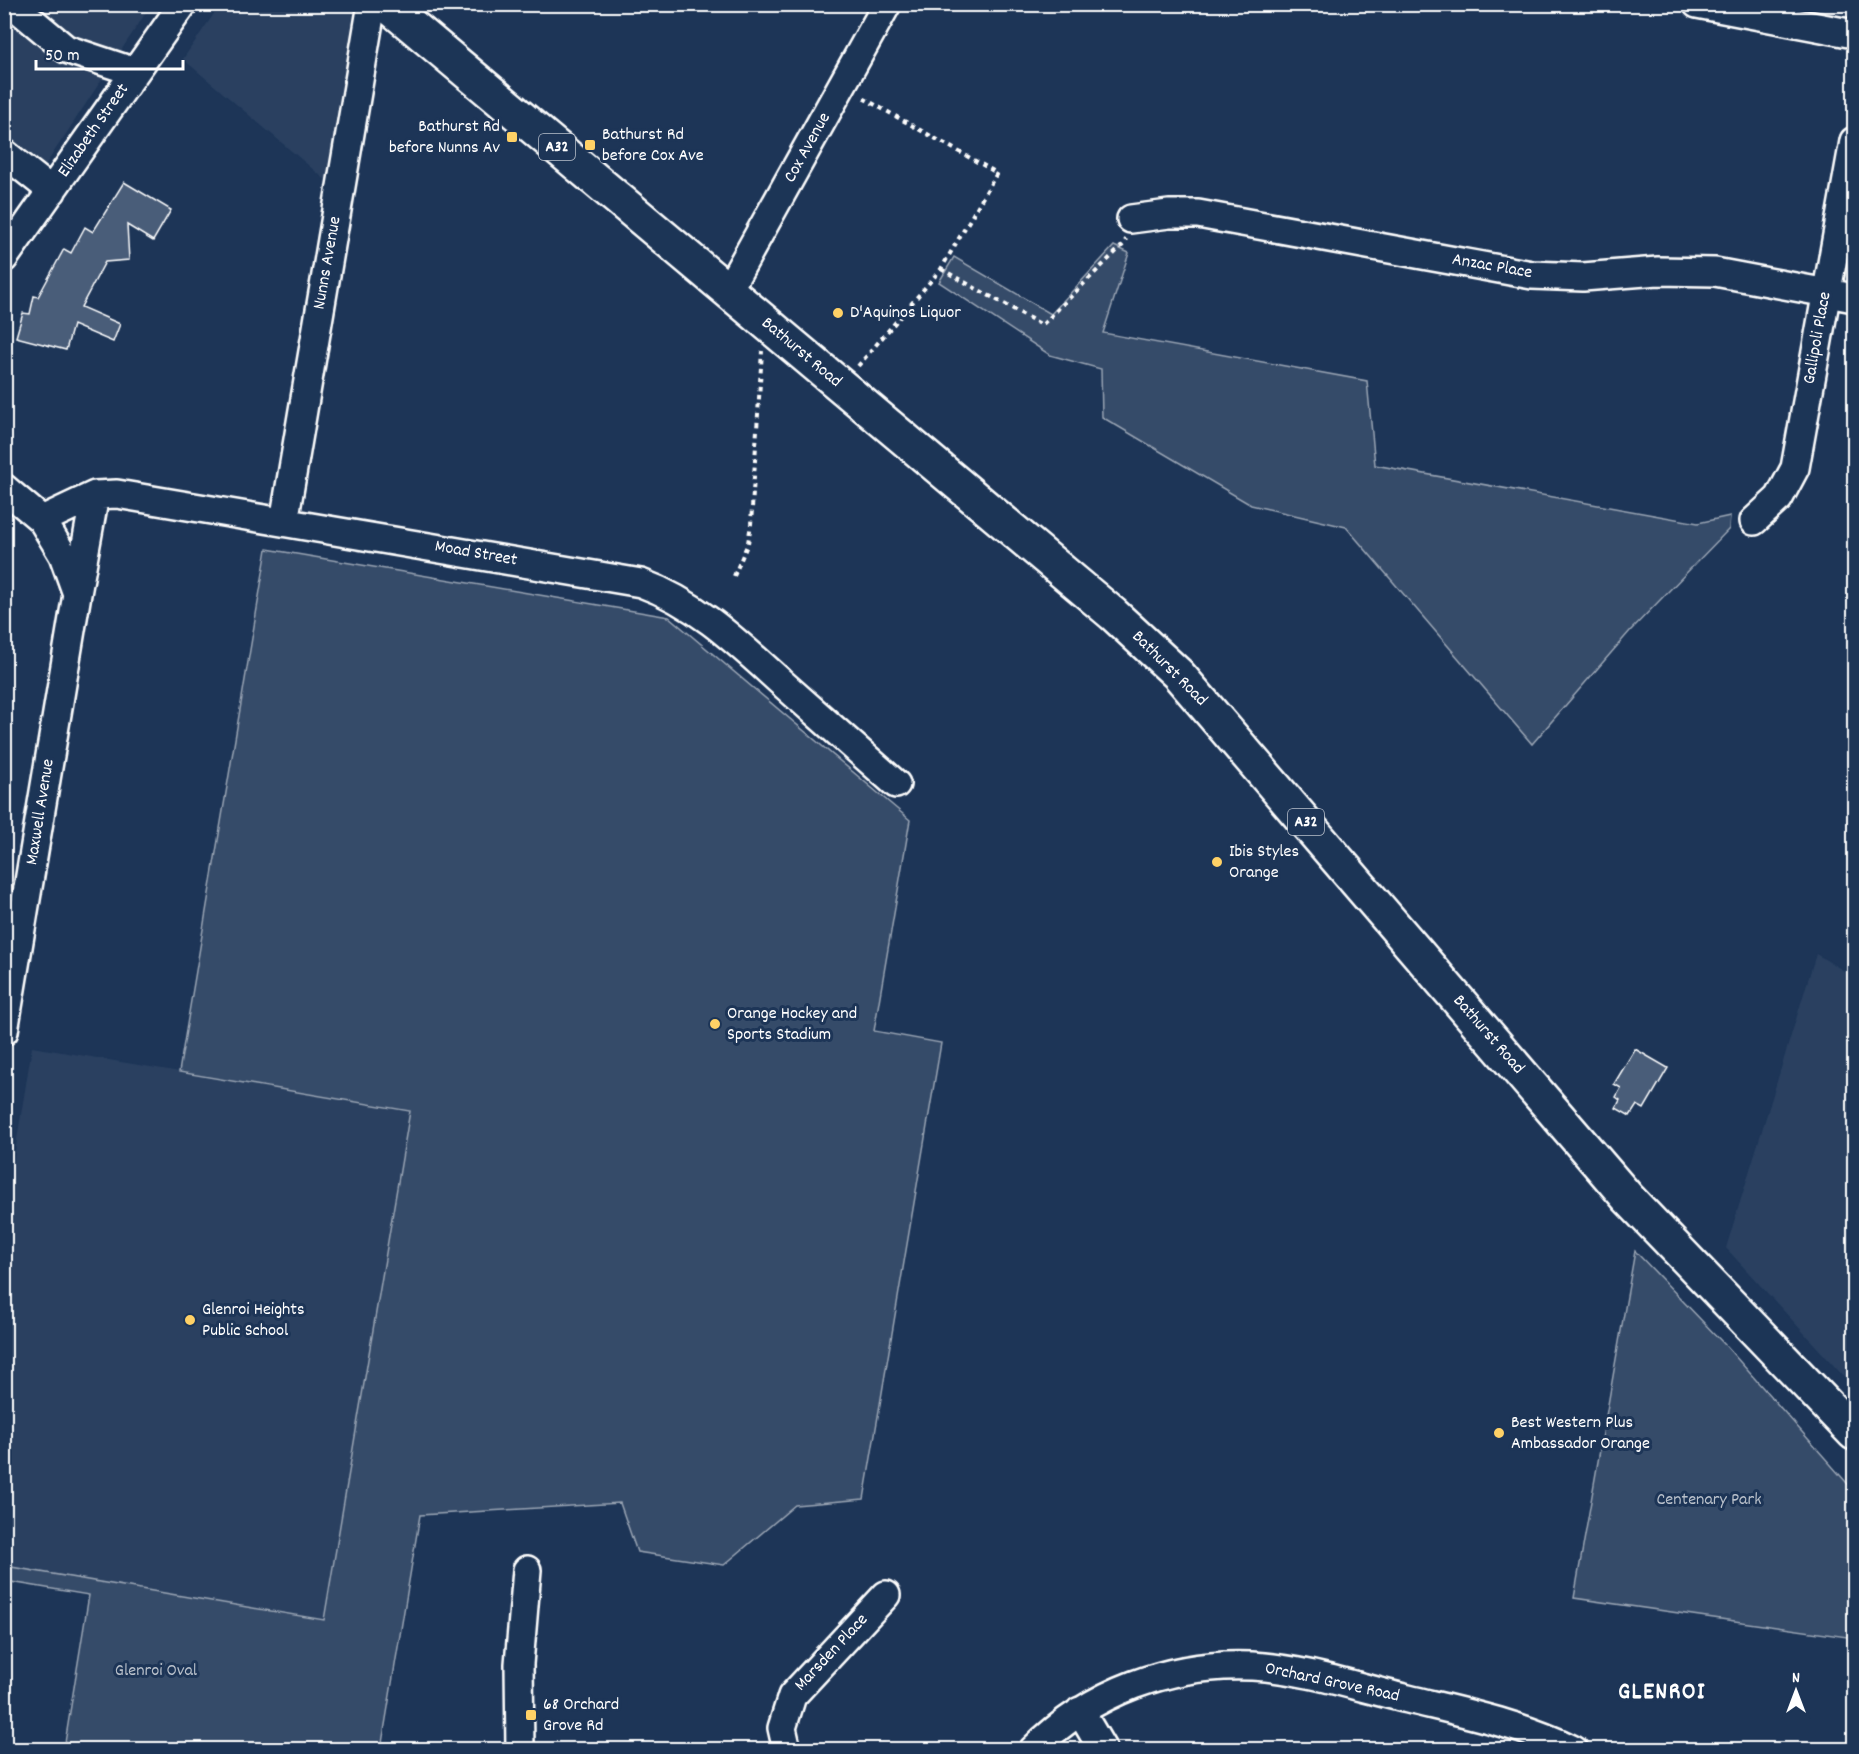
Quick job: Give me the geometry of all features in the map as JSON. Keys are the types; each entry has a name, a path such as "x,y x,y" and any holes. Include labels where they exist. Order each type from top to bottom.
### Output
{"highway":[{"name":"Bathurst Road","path":"386,4 1113,614 1178,674 1628,1198 1854,1433"}],"street":[{"path":"12,4 66,49 135,72"},
{"name":"Elizabeth Street","path":"4,258 183,4"},
{"name":"Nunns Avenue","path":"284,522 372,4"},
{"name":"Cox Avenue","path":"728,290 887,4"},
{"path":"1702,5 1854,34"},
{"name":"Gallipoli Place","path":"1754,521 1779,498 1795,468 1854,141"},
{"path":"4,153 52,191"},
{"name":"Anzac Place","path":"1131,219 1169,213 1198,214 1532,275 1583,277 1658,271 1715,272 1854,298"},
{"path":"4,488 42,520"},
{"name":"Moad Street","path":"42,520 96,495 117,494 624,579 667,592 693,608 736,641 896,784"},
{"name":"Maxwell Avenue","path":"4,1031 11,958 96,495"},
{"name":"Maxwell Avenue","path":"42,520 63,555 77,594"},
{"path":"520,1749 519,1664 527,1570"},
{"name":"Marsden Place","path":"787,1749 782,1728 792,1696 886,1595"},
{"name":"Orchard Grove Road","path":"1033,1749 1047,1735 1080,1711 1118,1690 1148,1679 1218,1666 1252,1666 1320,1678 1525,1740 1574,1749"},
{"path":"1080,1711 1103,1749"}],"path":[{"path":"858,366 941,269 997,173 863,98"},
{"path":"941,269 1042,325 1124,244 1131,219"},
{"path":"734,576 748,543 751,524 762,352 775,330"}],"shaded area":[{"path":"4,5 151,5 44,167 5,136"},
{"path":"220,5 346,5 357,14 328,182 183,59"},
{"path":"1816,954 1854,977 1854,1375 1848,1381 1726,1248"},
{"name":"Glenroi Heights Public School","path":"32,1047 410,1111 325,1620 5,1566 5,1214"}],"green space":[{"path":"1114,246 1129,253 1103,333 1367,381 1375,465 1698,523 1730,516 1729,529 1630,631 1532,744 1346,527 1251,505 1102,417 1101,369 1050,355 939,282 954,257 1051,314"},
{"name":"Glenroi Oval","path":"267,549 669,617 910,820 874,1031 941,1043 864,1499 795,1505 724,1565 637,1552 620,1503 420,1515 381,1749 64,1749 89,1595 5,1581 5,1566 324,1620 410,1111 179,1072"},
{"name":"Centenary Park","path":"1635,1251 1726,1346 1854,1491 1854,1638 1574,1598"}],"building":[{"path":"124,182 171,210 153,241 127,225 129,260 105,262 81,307 120,324 113,342 73,325 66,350 16,337 23,313 30,314 34,296 38,297 64,249 71,253 85,227 93,232"},
{"path":"1635,1049 1668,1068 1644,1109 1637,1105 1630,1116 1616,1108 1620,1100 1616,1097 1621,1088 1614,1084"}],"place":[{"name":"Bathurst Rd before Nunns Av","path":"512,137"},
{"name":"Bathurst Rd before Cox Ave","path":"590,145"},
{"name":"D'Aquinos Liquor","path":"838,313"},
{"name":"Ibis Styles Orange","path":"1217,862"},
{"name":"Orange Hockey and Sports Stadium","path":"715,1024"},
{"name":"Glenroi Heights Public School","path":"190,1320"},
{"name":"Best Western Plus Ambassador Orange","path":"1499,1433"},
{"name":"68 Orchard Grove Rd","path":"531,1715"}],"district":[{"name":"GLENROI","path":"1662,1693"}]}
